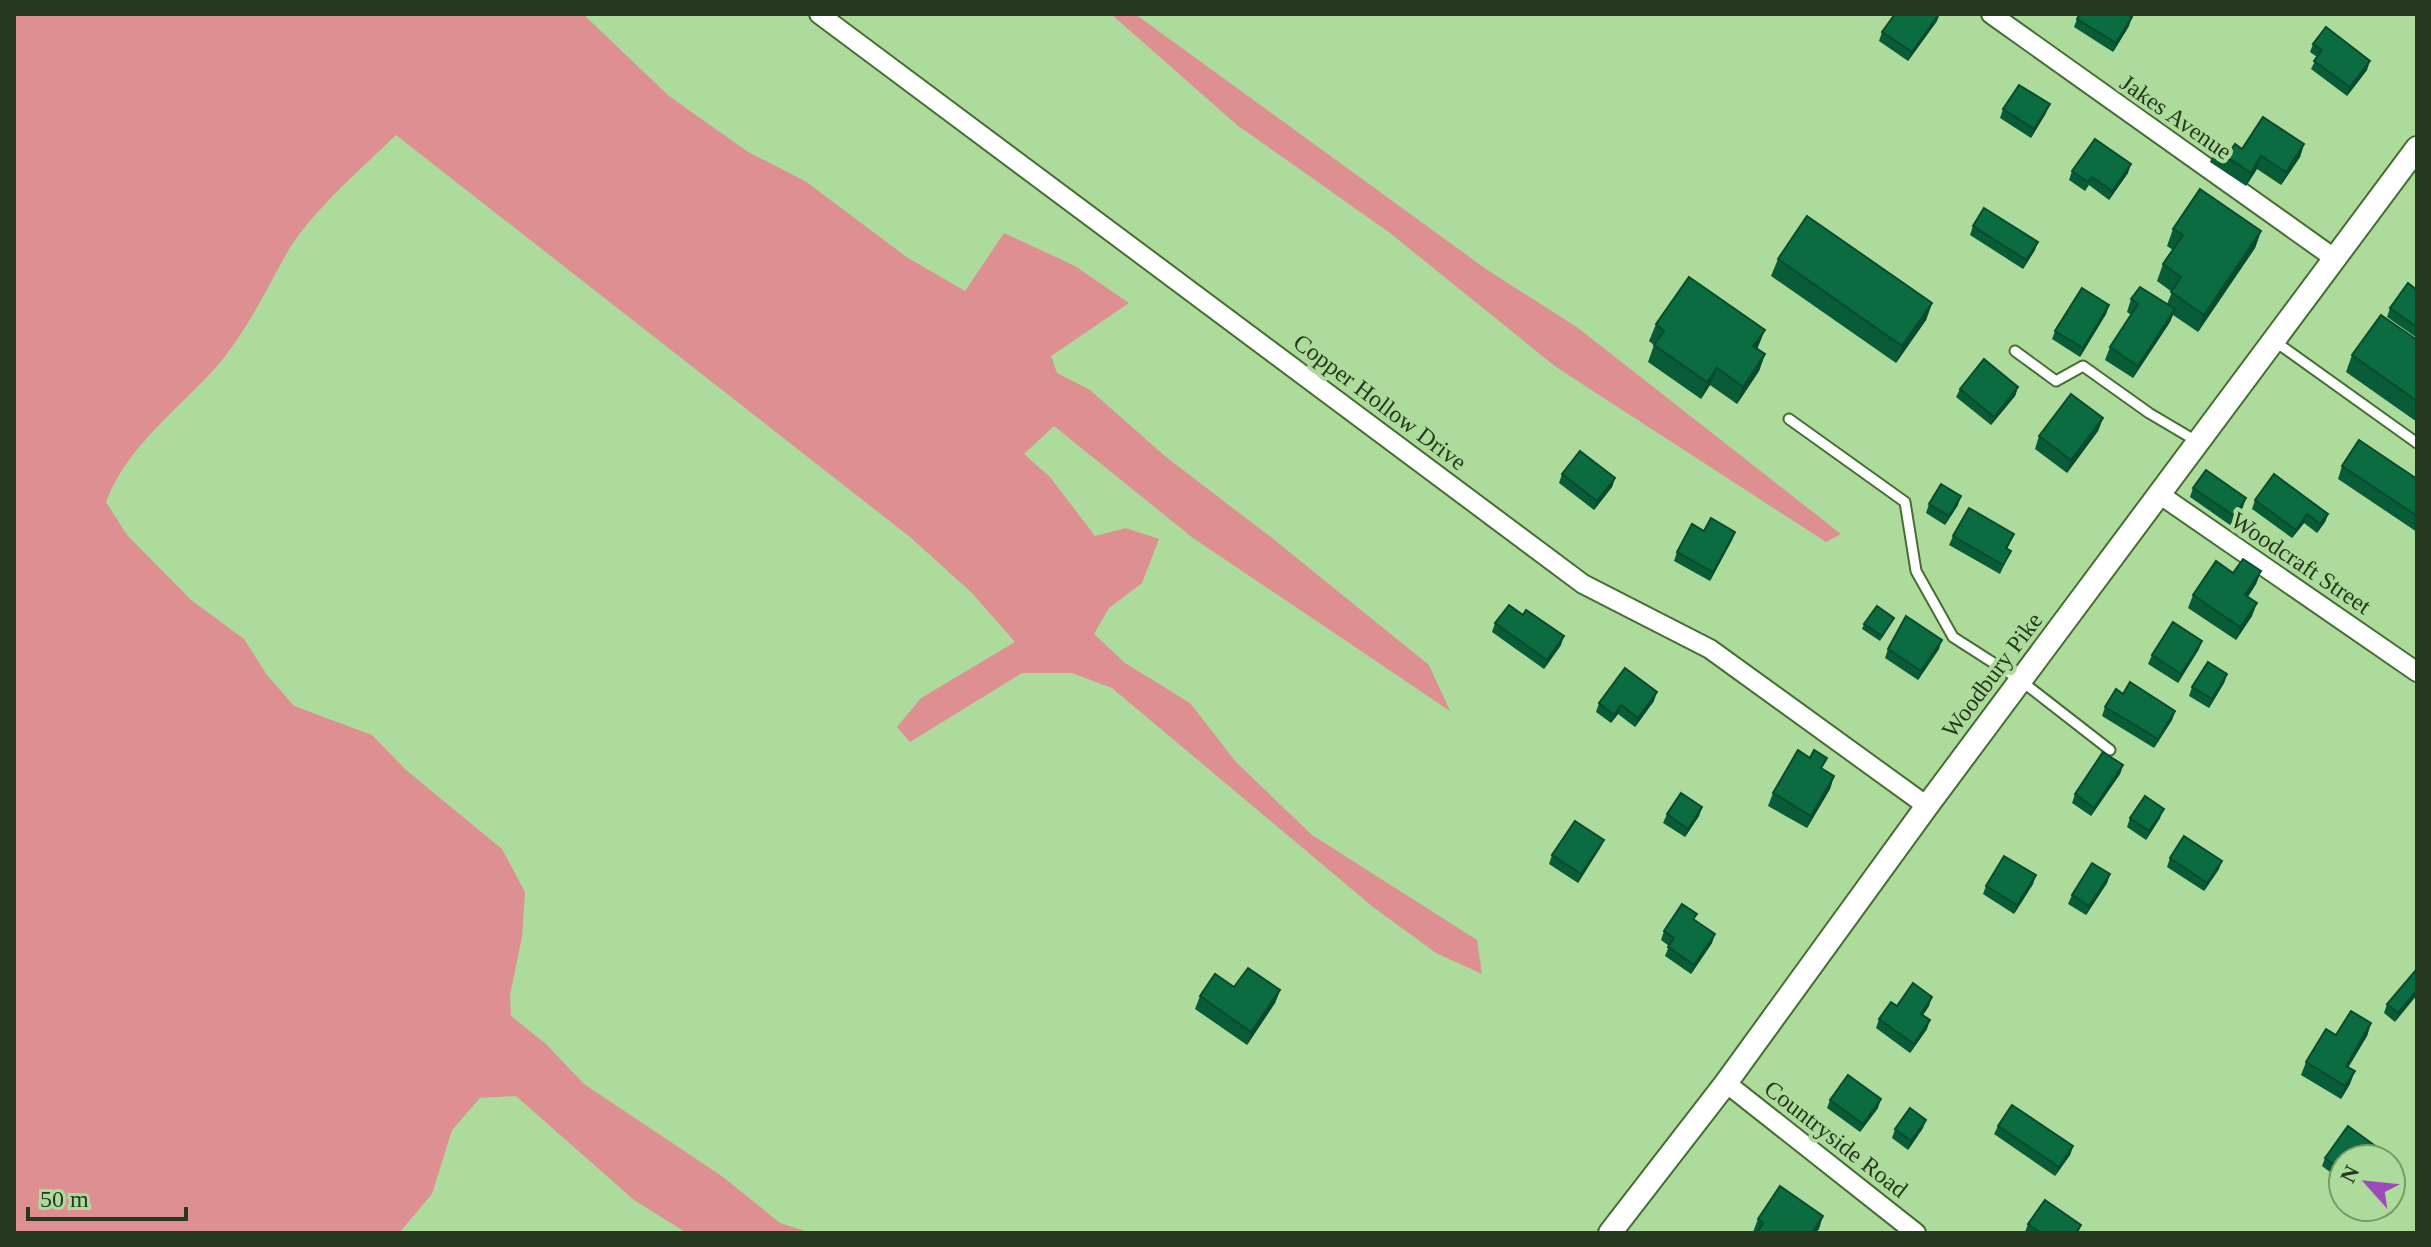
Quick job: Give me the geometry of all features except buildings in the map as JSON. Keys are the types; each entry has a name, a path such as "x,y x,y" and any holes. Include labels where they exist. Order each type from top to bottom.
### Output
{"street":[{"name":"Copper Hollow Drive","path":"819,14 1583,584 1710,649 1927,806"},
{"name":"Jakes Avenue","path":"1991,14 2334,258"},
{"name":"Woodbury Pike","path":"1610,1233 1726,1083 2020,680 2417,148"},
{"name":"Woodcraft Street","path":"2159,494 2417,672"},
{"name":"Countryside Road","path":"1726,1083 1916,1233"}],"lane":[{"path":"2273,340 2417,443"},
{"path":"2015,351 2056,381 2083,366 2149,413 2198,442"},
{"path":"1789,419 1905,502 1916,571 1953,637 2020,680 2110,750"}],"shaded area":[{"path":"14,14 583,14 669,96 748,152 805,181 908,258 965,291 1004,233 1075,266 1129,303 1051,356 1057,373 1090,390 1166,457 1429,665 1450,711 1193,538 1054,426 1024,454 1050,477 1095,536 1126,528 1159,539 1142,583 1109,608 1094,634 1125,663 1190,703 1236,762 1312,835 1477,940 1482,974 1436,953 1373,907 1112,688 1072,673 1022,673 910,742 897,727 921,698 1015,642 971,592 910,537 396,135 340,188 301,232 228,352 140,446 115,482 106,502 127,535 191,600 244,639 267,675 294,706 372,735 406,770 502,849 525,892 522,937 510,995 511,1016 546,1044 584,1084 723,1177 780,1223 811,1233 687,1233 634,1200 516,1096 480,1098 452,1130 432,1194 399,1233 14,1233"},
{"path":"1111,14 1135,14 1486,269 1578,328 1841,534 1826,542 1556,367 1390,233 1237,125"}]}
